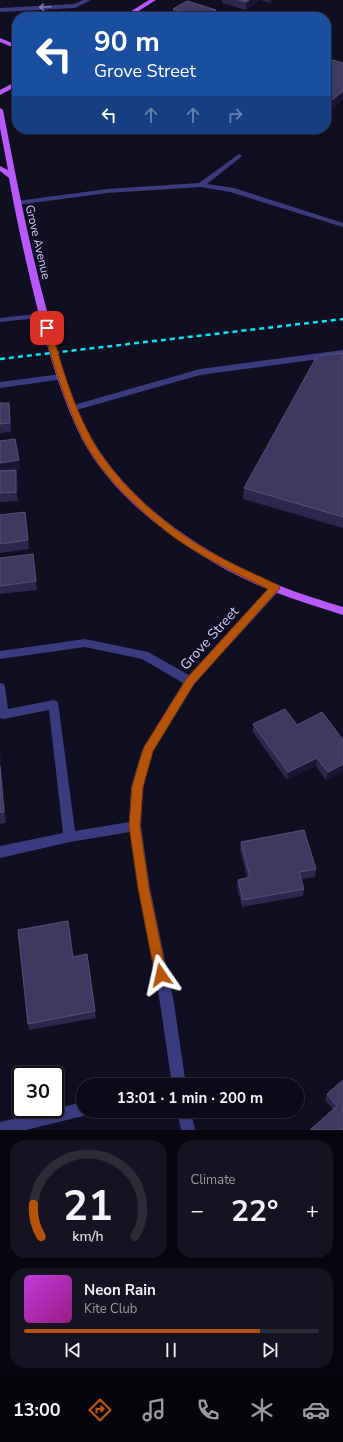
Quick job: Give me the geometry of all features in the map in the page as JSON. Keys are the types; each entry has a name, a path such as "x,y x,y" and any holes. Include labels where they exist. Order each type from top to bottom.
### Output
{"main road":[{"path":"134,12 153,0"},
{"path":"0,40 12,44"},
{"path":"0,94 12,86"},
{"name":"Grove Avenue","path":"0,110 16,202 61,377"},
{"path":"0,168 12,177"},
{"path":"61,377 87,439 108,470 136,501 180,537 225,564 275,588 343,611"}],"street":[{"path":"0,10 75,6 88,0"},
{"path":"201,185 240,156"},
{"path":"16,202 107,191 201,185 231,190 343,225"},
{"path":"0,320 44,315"},
{"path":"73,408 200,372 343,353"},
{"path":"0,385 61,377"},
{"name":"Grove Street","path":"178,1078 167,1003 144,888 135,826 137,787 148,750 190,681 275,588"},
{"path":"0,655 85,643 144,655 190,681"},
{"path":"0,687 2,714 54,705 70,837"},
{"path":"0,852 70,837 135,826"},
{"path":"0,1129 76,1111"},
{"path":"185,1118 188,1130"}],"building":[{"path":"187,1 216,10 213,12 182,12 173,9"},
{"path":"331,59 343,63 343,91 331,101"},
{"path":"343,353 343,517 244,488 317,356"},
{"path":"0,403 9,403 10,423 0,424"},
{"path":"15,439 19,460 0,463 0,441"},
{"path":"16,470 16,492 0,493 0,471"},
{"path":"25,512 28,540 0,544 0,515"},
{"path":"33,554 36,581 0,586 0,558"},
{"path":"285,709 297,725 322,712 343,740 343,764 328,772 317,758 288,772 253,724"},
{"path":"0,766 4,812 0,812"},
{"path":"304,830 316,869 299,872 304,889 243,900 238,880 250,877 241,842"},
{"path":"68,921 73,957 87,954 95,1011 28,1024 18,930"},
{"path":"343,1080 343,1130 310,1130 337,1106 327,1094"}],"railway":[{"path":"0,359 343,319"}],"route":[{"path":"47,328 61,377 73,408 87,439 108,470 136,501 180,537 225,564 275,588 190,681 148,750 144,762 137,787 135,826 144,888 161,975"}]}
